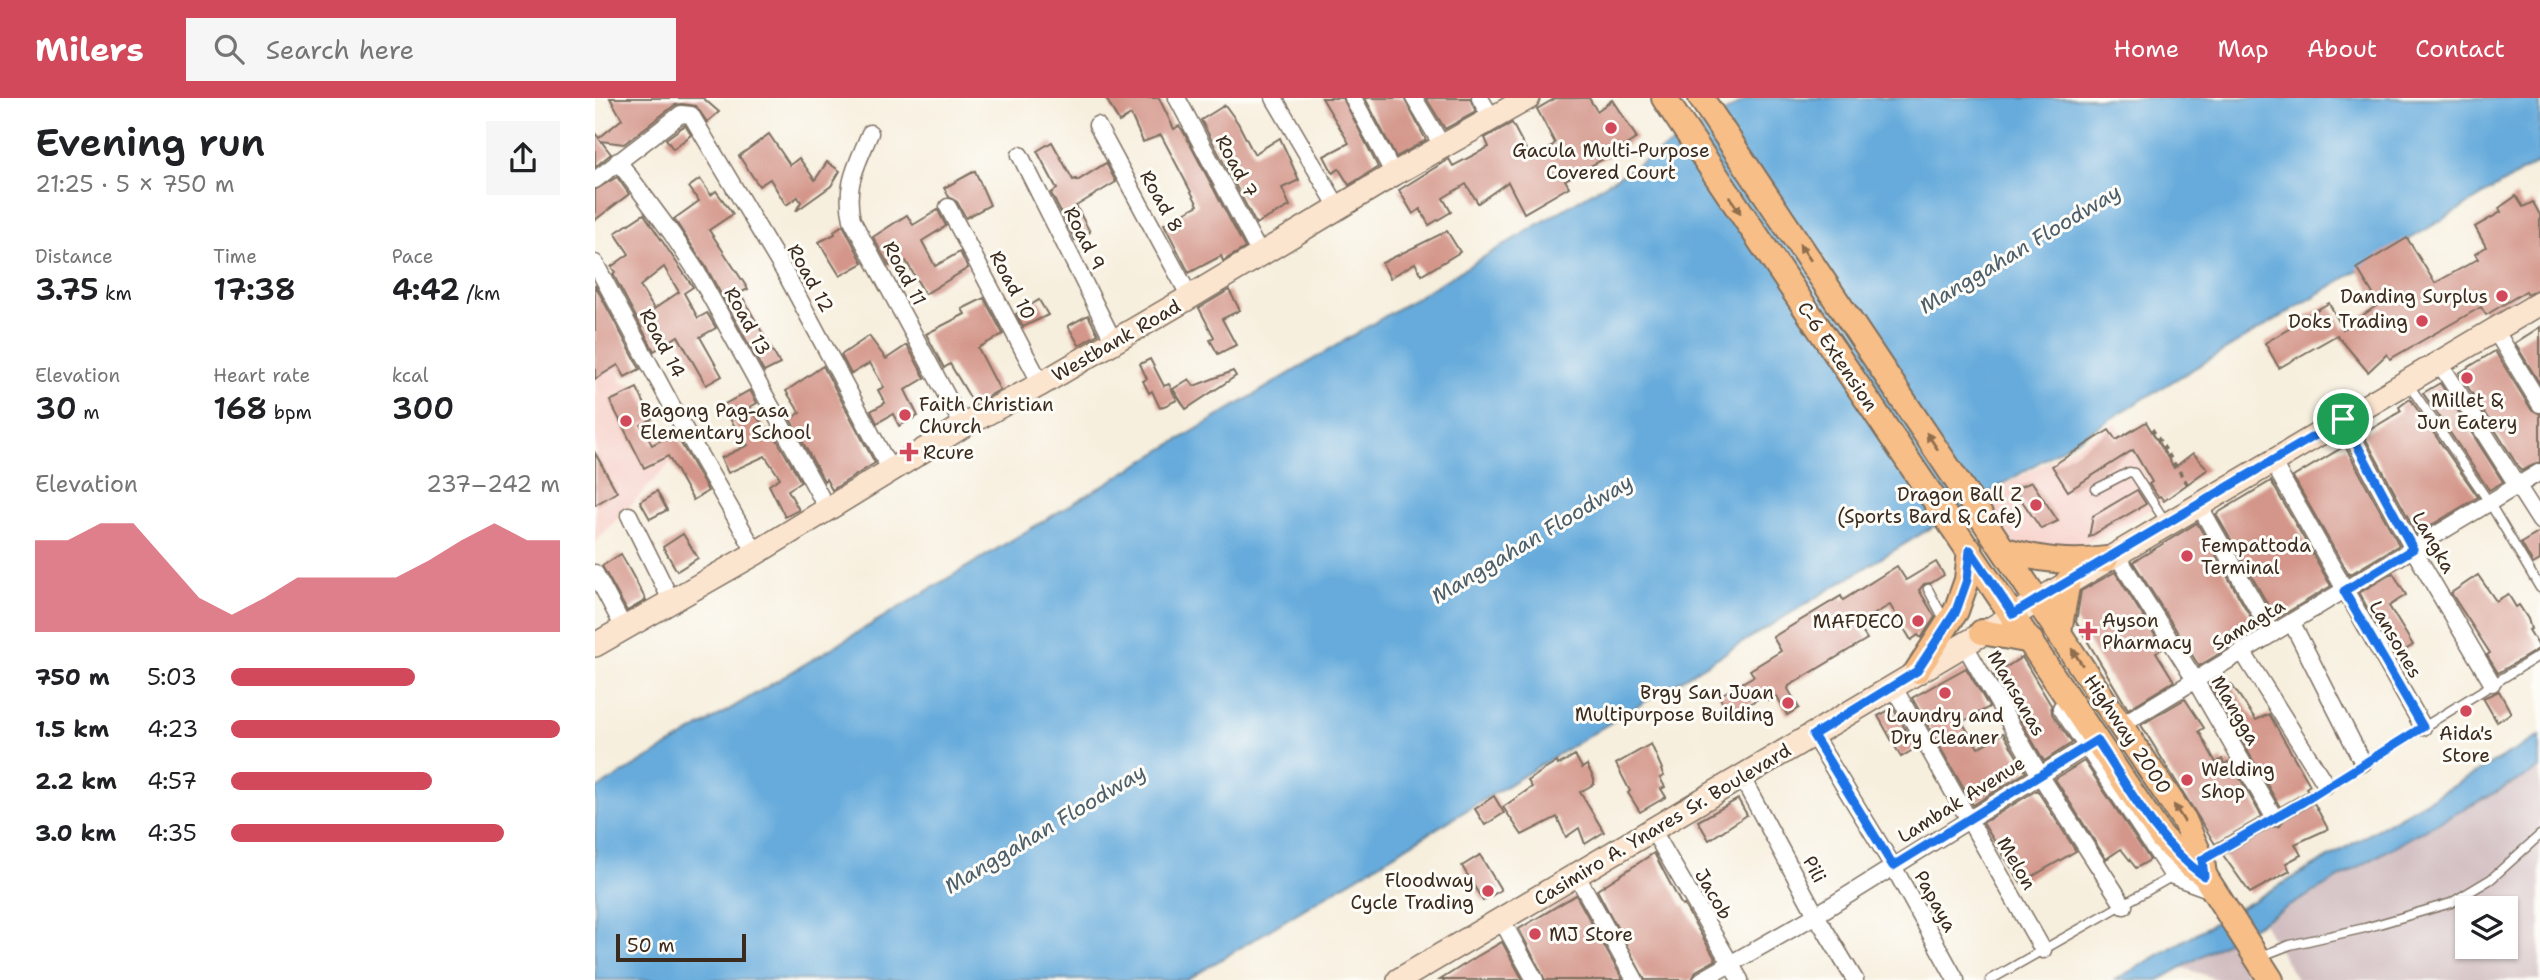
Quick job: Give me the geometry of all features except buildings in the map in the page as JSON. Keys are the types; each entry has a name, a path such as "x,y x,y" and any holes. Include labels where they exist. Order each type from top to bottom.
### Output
{"main road":[{"name":"Westbank Road","path":"595,645 756,553 963,426 1191,297 1394,174 1528,98"},
{"name":"C-6 Extension","path":"1664,98 2013,614"},
{"name":"C-6 Extension","path":"1706,105 2038,599"},
{"name":"Casimiro A. Ynares Sr. Boulevard","path":"1399,980 1427,973 1501,919 2540,303"},
{"path":"1917,671 1956,611 1967,580 1966,545"},
{"path":"2003,547 2055,562 2081,562 2111,557"},
{"path":"2059,631 2068,581"},
{"name":"Highway 2000","path":"2038,599 2185,820 2211,883 2271,980"},
{"name":"Highway 2000","path":"2013,614 2023,640 2091,744 2162,838 2211,883"},
{"path":"1973,638 2023,640"}],"street":[{"name":"Road 7","path":"1177,98 1260,254"},
{"path":"1274,98 1339,209"},
{"path":"1353,98 1394,174"},
{"path":"1414,98 1443,147"},
{"path":"1480,98 1492,119"},
{"name":"Road 12","path":"618,161 685,113 691,115 788,278 890,469"},
{"name":"Road 8","path":"1097,125 1191,297"},
{"name":"Road 11","path":"870,133 849,183 848,201 852,220 963,426"},
{"name":"Road 9","path":"1020,155 1113,340"},
{"path":"595,180 618,161"},
{"name":"Road 13","path":"618,161 673,234 697,272 828,510"},
{"name":"Road 10","path":"948,207 1041,384"},
{"name":"Road 14","path":"595,264 680,421 756,553"},
{"path":"2495,330 2540,404"},
{"path":"2439,362 2540,521"},
{"name":"Langka","path":"2343,419 2413,549 2493,683"},
{"name":"Lansones","path":"2272,461 2423,727"},
{"name":"Samagta","path":"2121,725 2540,472"},
{"path":"2200,504 2271,634"},
{"path":"629,515 671,600"},
{"name":"Mangga","path":"2111,557 2195,680 2274,817"},
{"path":"595,573 624,628"},
{"path":"2292,623 2363,763"},
{"name":"Mansanas","path":"1973,638 2040,775 2124,906"},
{"path":"2242,652 2326,785"},
{"name":"Melon","path":"1892,686 2043,950"},
{"name":"Papaya","path":"1813,735 1893,866 1956,980"},
{"name":"Lambak Avenue","path":"1702,980 1816,915 2091,744"},
{"name":"Highway 2000","path":"2091,744 2173,876"},
{"name":"Pili","path":"1741,776 1816,915 1855,980"},
{"name":"Jacob","path":"1652,829 1740,980"},
{"path":"1576,874 1636,980"},
{"path":"2173,876 2211,883"},
{"path":"1501,919 1535,980"}],"lane":[{"path":"2407,382 2489,502 2540,589"},
{"path":"2096,489 2129,472 2134,473 2166,524"},
{"path":"1928,589 1948,624"},
{"path":"2211,883 2274,817 2540,655"},
{"path":"2252,949 2290,945 2365,928 2451,903 2491,879 2540,835"},
{"path":"1990,980 2173,876"}],"path":[{"path":"2152,429 2200,504"}],"shaded area":[{"name":"Bagong Pag-asa Elementary School","path":"595,323 618,358 622,383 639,385 675,458 595,543"},
{"path":"2116,423 2163,503 2052,562 2024,560 1985,497"},
{"path":"2540,769 2540,980 2297,980 2263,923 2417,834"},
{"path":"2228,942 2251,980 2219,980 2181,967"}],"water":[{"name":"Manggahan Floodway","path":"1749,98 2540,98 2540,161 1187,980 595,980 595,790"},
{"path":"2540,736 2540,769 2417,834 2159,980 2115,980"}],"place":[{"name":"Gacula Multi-Purpose Covered Court","path":"1611,128"},
{"name":"Danding Surplus","path":"2502,296"},
{"name":"Doks Trading","path":"2422,321"},
{"name":"Millet & Jun Eatery","path":"2467,378"},
{"name":"Faith Christian Church","path":"905,415"},
{"name":"Bagong Pag-asa Elementary School","path":"626,421"},
{"name":"Rcure","path":"909,452"},
{"name":"Dragon Ball Z (Sports Bard & Cafe)","path":"2036,505"},
{"name":"Fempattoda Terminal","path":"2187,556"},
{"name":"MAFDECO","path":"1918,621"},
{"name":"Ayson Pharmacy","path":"2088,631"},
{"name":"Laundry and Dry Cleaner","path":"1945,693"},
{"name":"Brgy San Juan Multipurpose Building","path":"1788,703"},
{"name":"Aida's Store","path":"2466,711"},
{"name":"Welding Shop","path":"2187,780"},
{"name":"Floodway Cycle Trading","path":"1488,891"},
{"name":"MJ Store","path":"1535,934"}],"route":[{"path":"2343,419 2413,549 2344,591 2423,727 2301,803 2202,860 2204,876 2162,838 2097,740 1893,866 1813,735 1917,671 1956,611 1967,580 1970,550 2013,614 2343,419"}]}
